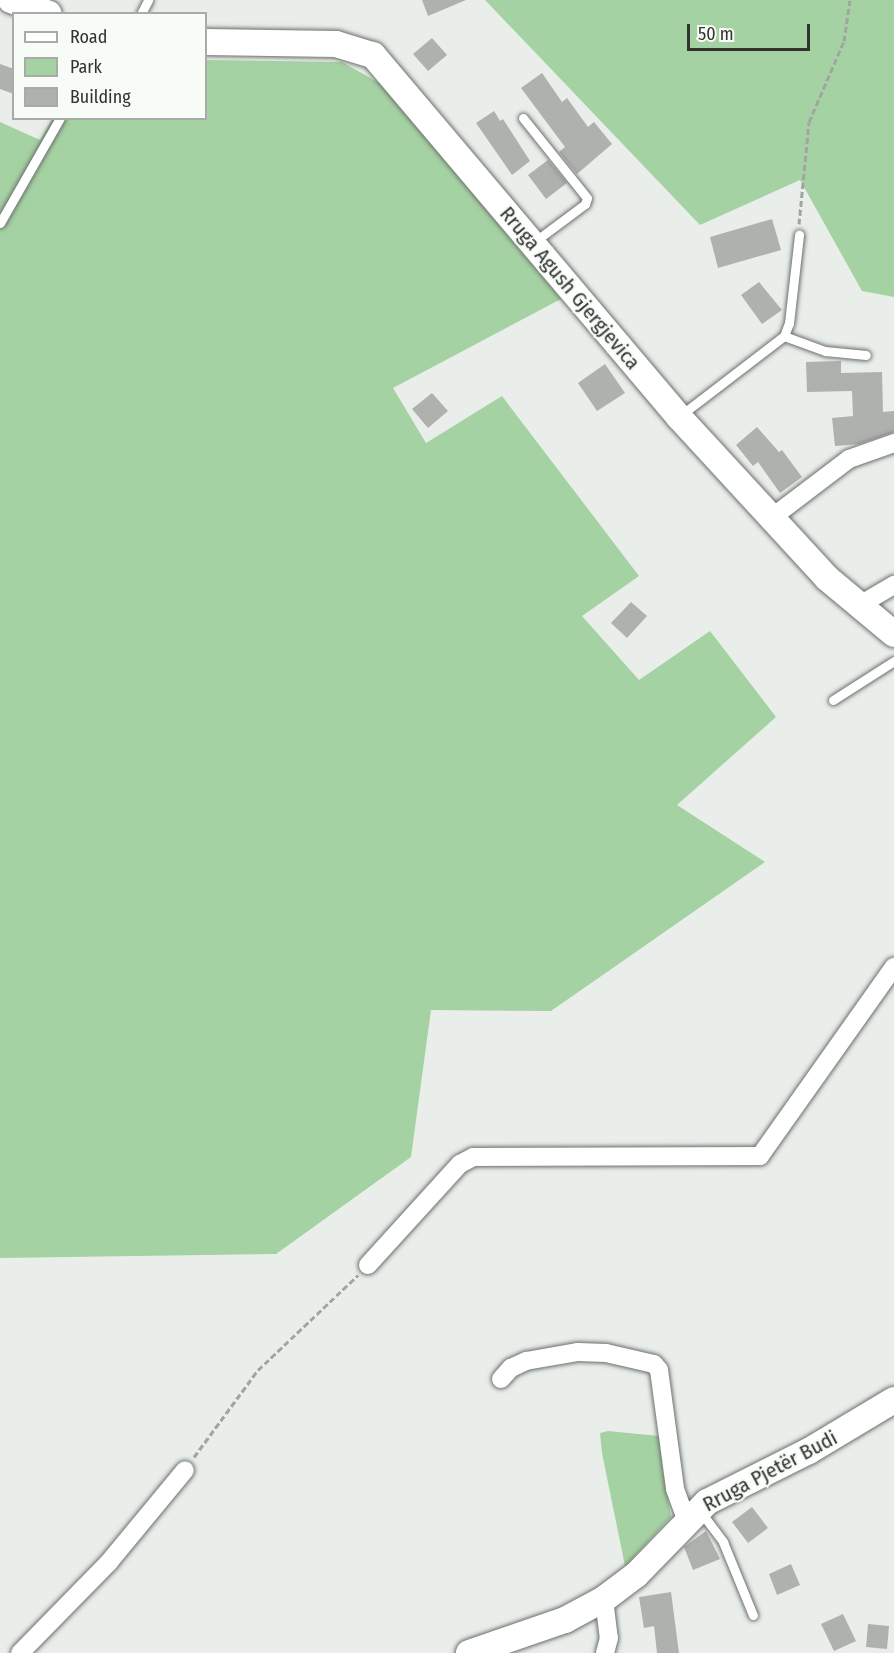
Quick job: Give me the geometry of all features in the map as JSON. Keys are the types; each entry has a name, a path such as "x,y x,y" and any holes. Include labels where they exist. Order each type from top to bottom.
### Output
{"main road":[{"path":"11,0 44,12"},
{"name":"Rruga Agush Gjergjevica","path":"207,42 336,44 373,55 534,242 679,417 774,516 827,578 894,634"},
{"name":"Rruga Pjetër Budi","path":"469,1653 565,1620 604,1599 636,1575 692,1514 826,1442 894,1400"}],"street":[{"path":"774,516 849,459 894,443"},
{"path":"858,606 894,585"},
{"path":"368,1265 460,1164 473,1157 760,1156 894,967"},
{"path":"501,1379 511,1368 550,1355 606,1353 654,1364 659,1370 675,1489 692,1514"},
{"path":"20,1653 109,1562 185,1470"},
{"path":"604,1599 609,1638 606,1653"}],"lane":[{"path":"524,118 587,198 585,204 534,242"},
{"path":"0,223 59,120"},
{"path":"679,417 784,336 789,323 799,235"},
{"path":"784,336 825,351 866,356"},
{"path":"833,700 894,661"},
{"path":"692,1514 723,1542 753,1615"}],"path":[{"path":"799,235 809,122 844,41 850,0"},
{"path":"185,1470 258,1370 368,1265"}],"green space":[{"path":"485,0 894,0 894,297 862,291 800,180 700,225"},
{"path":"207,60 342,62 381,84 561,299 393,388 426,443 502,396 639,576 582,616 639,680 710,631 776,717 677,805 765,862 551,1011 431,1010 411,1157 276,1254 0,1258 0,122 40,140 51,120 207,120"},
{"path":"608,1431 659,1436 662,1442 663,1471 671,1517 625,1566 602,1453 600,1433"}],"building":[{"path":"422,0 466,0 428,16"},
{"path":"432,38 447,55 428,71 413,54"},
{"path":"0,64 12,68 12,93 0,89"},
{"path":"542,73 562,102 567,98 588,127 594,122 612,144 577,174 559,152 565,147 521,88"},
{"path":"494,111 500,121 503,119 530,161 512,175 476,123"},
{"path":"548,160 567,183 546,199 528,175"},
{"path":"772,219 781,250 718,268 710,237"},
{"path":"759,282 782,310 762,324 741,295"},
{"path":"841,361 841,373 882,372 883,412 894,411 894,432 859,444 835,446 832,418 853,416 852,391 807,392 806,362"},
{"path":"605,364 625,393 597,411 578,383"},
{"path":"432,393 448,411 428,428 412,409"},
{"path":"757,427 779,452 782,450 802,477 780,493 758,462 753,466 736,445"},
{"path":"631,602 647,616 627,638 611,623"},
{"path":"752,1507 768,1528 748,1543 732,1522"},
{"path":"706,1531 720,1559 693,1570 684,1547"},
{"path":"791,1564 800,1585 777,1595 769,1574"},
{"path":"671,1592 679,1653 657,1653 654,1626 644,1628 639,1597"},
{"path":"843,1614 856,1641 834,1651 821,1624"},
{"path":"868,1624 889,1626 887,1649 866,1647"}]}
